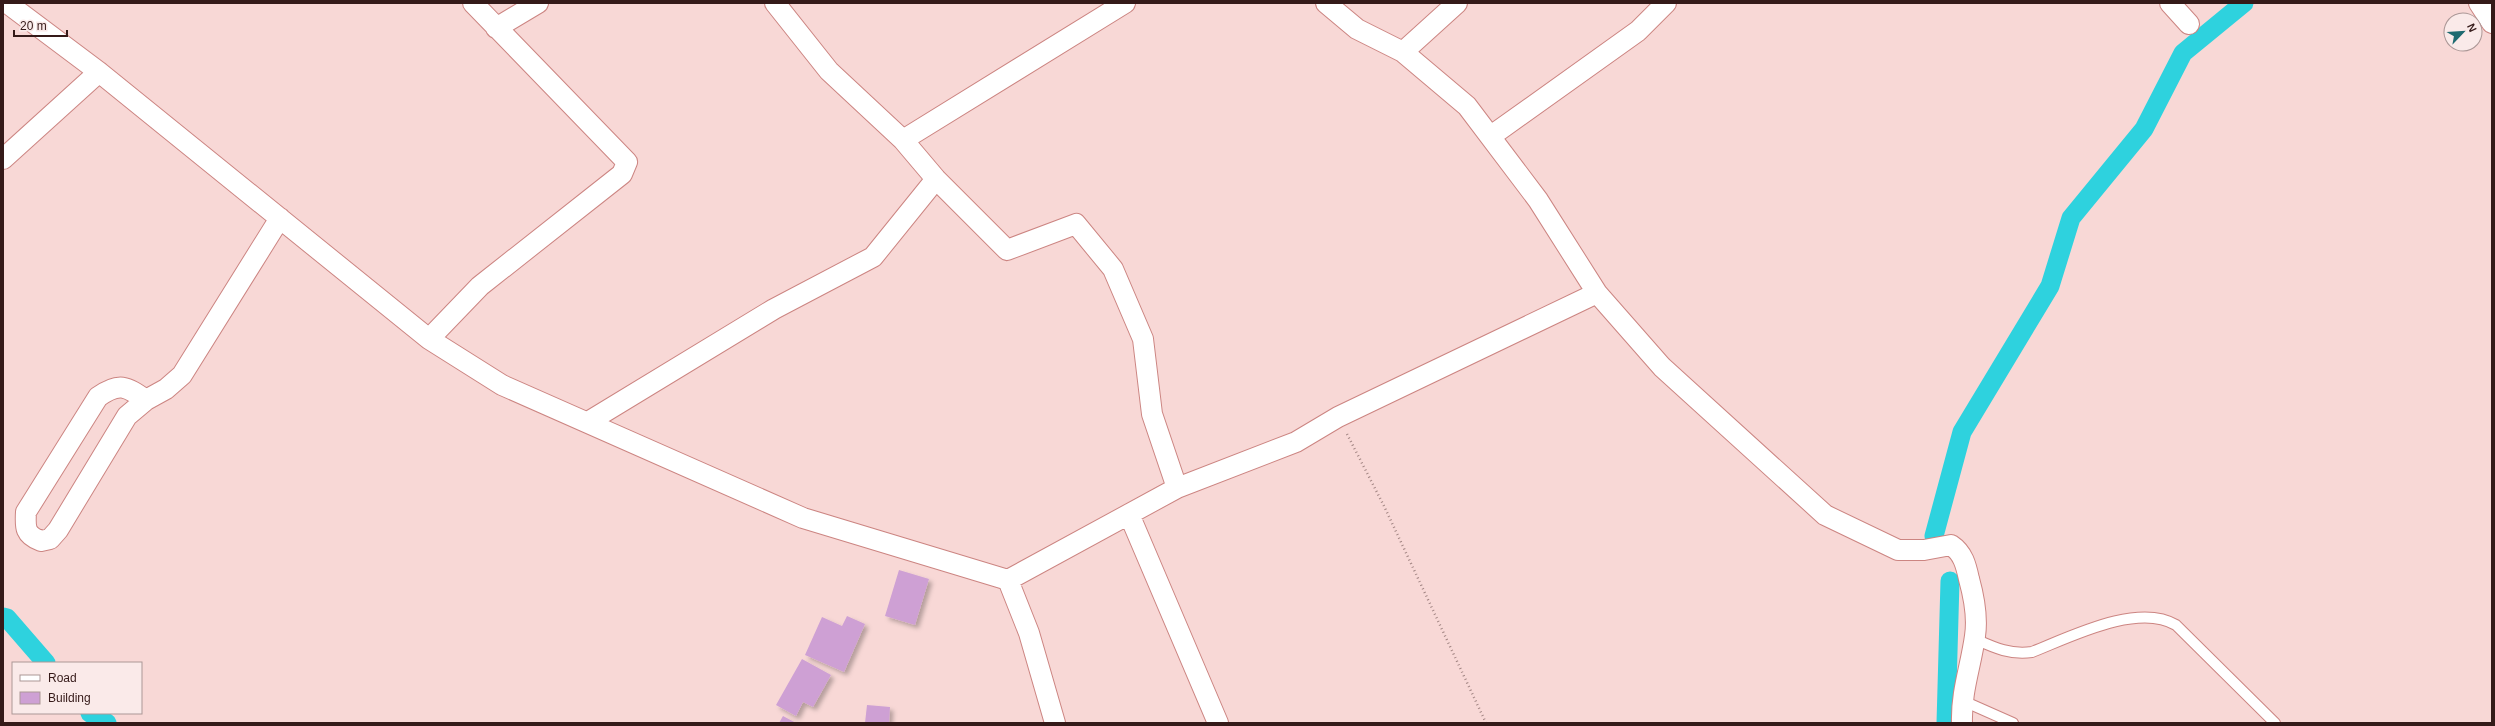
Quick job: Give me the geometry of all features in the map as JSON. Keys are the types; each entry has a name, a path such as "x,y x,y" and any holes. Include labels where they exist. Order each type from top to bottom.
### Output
{"street":[{"path":"7,3 98,72 429,339 502,385 803,518 1008,580 1177,488 1296,442 1338,418 1597,294"},
{"path":"429,339 480,286 622,174 627,162 472,3"},
{"path":"496,28 538,3"},
{"path":"775,3 829,71 903,140 936,179 1007,250 1076,224 1083,230 1113,269 1143,339 1152,414 1177,488"},
{"path":"903,140 1125,3"},
{"path":"1326,3 1357,29 1403,52 1467,106 1492,136 1538,200 1597,294 1662,367 1825,515 1898,550 1924,550 1951,545 1957,549 1964,559 1976,604 1975,640 1961,700 1962,723"},
{"path":"1403,52 1457,3"},
{"path":"1492,136 1638,31 1666,3"},
{"path":"2170,3 2189,24"},
{"path":"2479,3 2492,23"},
{"path":"3,159 98,72"},
{"path":"588,422 774,309 873,257 936,179"},
{"path":"146,400 130,389 119,386 109,389 98,397 26,512 25,527 30,537 41,541 50,539 58,530 127,416 146,400 166,390 182,375 280,218"},
{"path":"1129,514 1218,723"},
{"path":"1008,580 1029,633 1055,723"}],"lane":[{"path":"1975,640 2003,652 2018,654 2032,652 2117,621 2156,617 2166,619 2176,625 2275,723"},
{"path":"1961,700 2013,723"}],"path":[{"path":"1338,418 1384,506 1486,723"}],"building":[{"path":"899,570 929,579 915,625 885,616"},
{"path":"847,616 865,624 844,672 805,655 822,617 842,626"},
{"path":"802,659 831,675 813,707 803,702 796,716 776,705"},
{"path":"867,705 890,707 889,723 865,723"},
{"path":"783,716 796,723 779,723"}],"waterway":[{"path":"1934,536 1962,432 2050,286 2071,218 2144,129 2183,53 2244,3"},
{"path":"1946,723 1950,581"},
{"path":"3,617 7,618 45,662"},
{"path":"92,714 107,723"}]}
